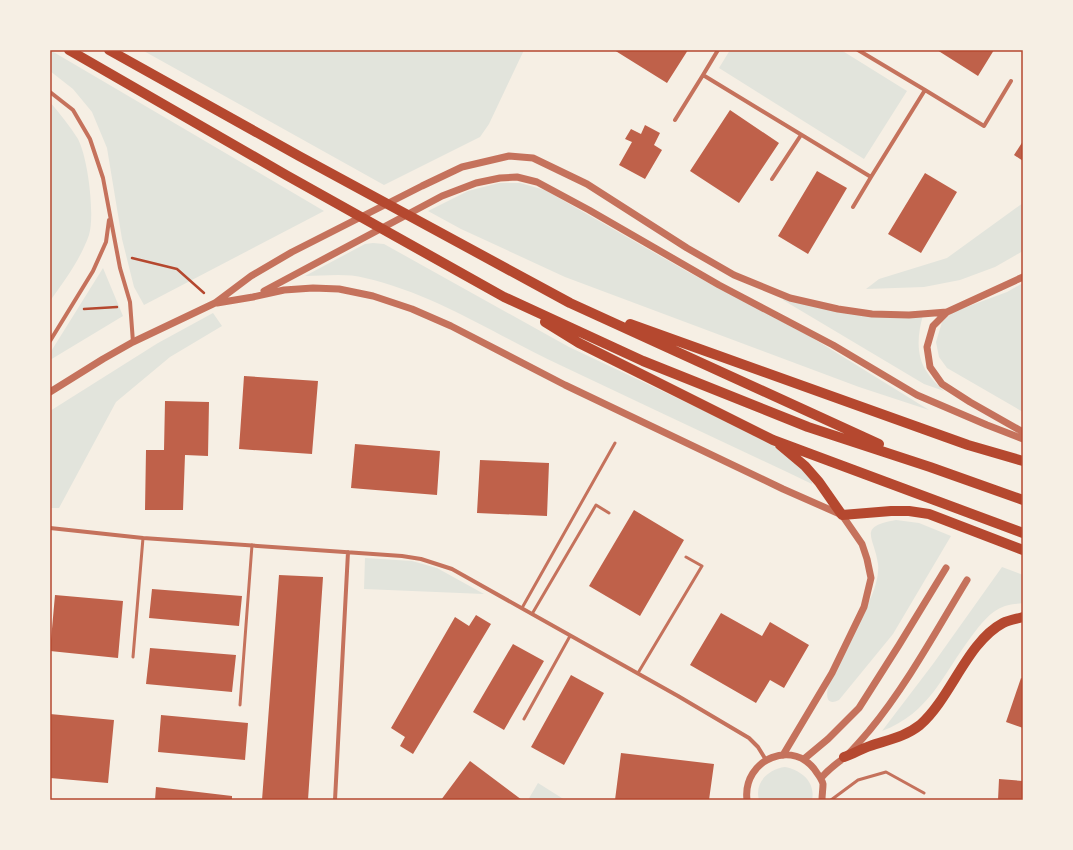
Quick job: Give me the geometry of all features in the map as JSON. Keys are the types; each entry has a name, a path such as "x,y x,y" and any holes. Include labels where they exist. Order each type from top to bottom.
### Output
{"main road":[{"path":"69,50 286,175 504,297 579,343 774,440 1023,533"},
{"path":"109,50 299,156 570,303 930,467"},
{"path":"504,297 657,367 808,427 930,467 1023,500"},
{"path":"570,303 968,444 1023,461"},
{"path":"774,440 805,466 819,482 842,515 897,511 929,514 1023,550"},
{"path":"844,758 869,747 906,734 920,724 943,698 976,647 988,633 1003,623 1023,617"}],"street":[{"path":"676,120 718,50"},
{"path":"858,50 984,126 1012,81"},
{"path":"703,75 871,177"},
{"path":"852,207 925,90"},
{"path":"50,92 73,110 90,139 103,178 118,255 131,306 133,342"},
{"path":"772,179 801,134"},
{"path":"50,392 102,359 133,342 215,303 250,276 292,252 429,182 462,167 509,156 533,158 586,184 687,248 734,274 790,298 838,309 872,314 909,315 947,312 1023,277"},
{"path":"253,297 442,196 476,184 500,178 518,177 537,182 582,206 719,285 833,345 916,395 1023,439"},
{"path":"50,341 93,270 106,242 110,215"},
{"path":"215,303 284,290 313,288 339,289 373,296 412,309 451,326 572,388 776,486 842,515 862,544 867,559 871,578 864,607 832,673 783,755"},
{"path":"947,312 933,326 927,347 930,367 942,384 970,402 1023,432"},
{"path":"50,528 143,538 402,556 436,563 452,569 522,608 638,673 749,738 758,747 766,760"},
{"path":"335,800 348,552"},
{"path":"804,759 828,739 859,708 946,568"},
{"path":"821,778 831,766 844,758 868,732 922,655 967,580"},
{"path":"747,800 746,791 749,780 756,768 766,760 783,755 791,755 804,759 813,767 821,778 823,785 822,800"}],"lane":[{"path":"522,608 615,442"},
{"path":"532,614 596,505 609,513"},
{"path":"133,657 143,538"},
{"path":"240,705 252,545"},
{"path":"638,673 702,566 686,557"},
{"path":"524,719 570,636"},
{"path":"831,800 858,780 886,772 924,793"}],"path":[{"path":"118,255 177,269 215,303"},
{"path":"69,310 131,306"}],"shaded area":[{"path":"50,50 324,211 144,305 134,287 122,239 107,148 92,112 73,89 50,71"},
{"path":"142,50 524,50 489,124 480,137 384,185"},
{"path":"730,50 841,50 907,91 864,159 719,68"},
{"path":"50,102 72,129 82,148 90,187 91,226 89,235 72,270 50,301"},
{"path":"499,183 520,183 545,190 688,272 811,337 929,410 859,387 565,277 461,229 428,211 468,191"},
{"path":"1023,203 1023,251 995,267 960,280 924,287 866,289 879,279 947,258"},
{"path":"365,244 384,244 569,347 777,445 808,474 812,484 560,365 465,316 416,294 358,276 305,276"},
{"path":"103,268 123,316 50,360 50,353"},
{"path":"1023,283 1023,412 947,368 939,357 936,342 942,322 953,312 1007,292"},
{"path":"784,298 853,314 923,315 919,336 919,351 923,365 929,375 944,391 924,384 783,300"},
{"path":"213,313 222,326 170,357 116,402 59,508 50,508 50,411 158,343"},
{"path":"896,520 919,523 951,536 893,634 839,700 831,702 827,695 829,684 872,595 877,580 878,564 872,540 872,530 876,526"},
{"path":"365,558 412,561 437,568 484,594 364,589"},
{"path":"1002,567 1023,575 1023,603 1005,606 990,615 971,637 924,703 912,714 882,731 933,664"},
{"path":"785,767 797,771 806,778 812,788 812,800 759,800 759,788 764,778 773,770"},
{"path":"538,783 565,800 528,800"}],"building":[{"path":"614,50 688,50 667,83"},
{"path":"937,50 994,50 978,76"},
{"path":"730,110 779,143 739,203 690,171"},
{"path":"645,125 660,133 654,145 662,150 645,179 619,165 632,142 625,139 631,129 641,134"},
{"path":"1023,141 1023,161 1014,155"},
{"path":"817,171 847,188 808,254 778,236"},
{"path":"925,173 957,192 921,253 888,234"},
{"path":"244,376 318,381 312,454 239,449"},
{"path":"165,401 209,402 208,456 185,455 183,510 145,510 146,450 164,450"},
{"path":"355,444 440,451 437,495 351,488"},
{"path":"480,460 549,463 547,516 477,513"},
{"path":"634,510 684,540 640,616 589,586"},
{"path":"279,575 323,577 308,800 262,800"},
{"path":"152,589 242,596 239,626 149,618"},
{"path":"55,595 123,601 118,658 50,651"},
{"path":"721,613 762,636 770,622 809,645 784,688 770,680 756,703 690,665"},
{"path":"476,615 491,624 413,754 400,746 405,737 391,728 455,617 469,626"},
{"path":"513,644 544,661 504,730 473,712"},
{"path":"150,648 236,655 232,692 146,684"},
{"path":"571,675 604,693 564,765 531,747"},
{"path":"1021,678 1023,679 1023,728 1006,722"},
{"path":"50,714 114,720 108,783 50,778"},
{"path":"161,715 248,723 245,760 158,752"},
{"path":"621,753 714,764 709,800 615,800"},
{"path":"470,761 522,800 441,800"},
{"path":"999,779 1023,781 1023,800 998,800"},
{"path":"156,787 232,796 232,800 155,800"}]}
